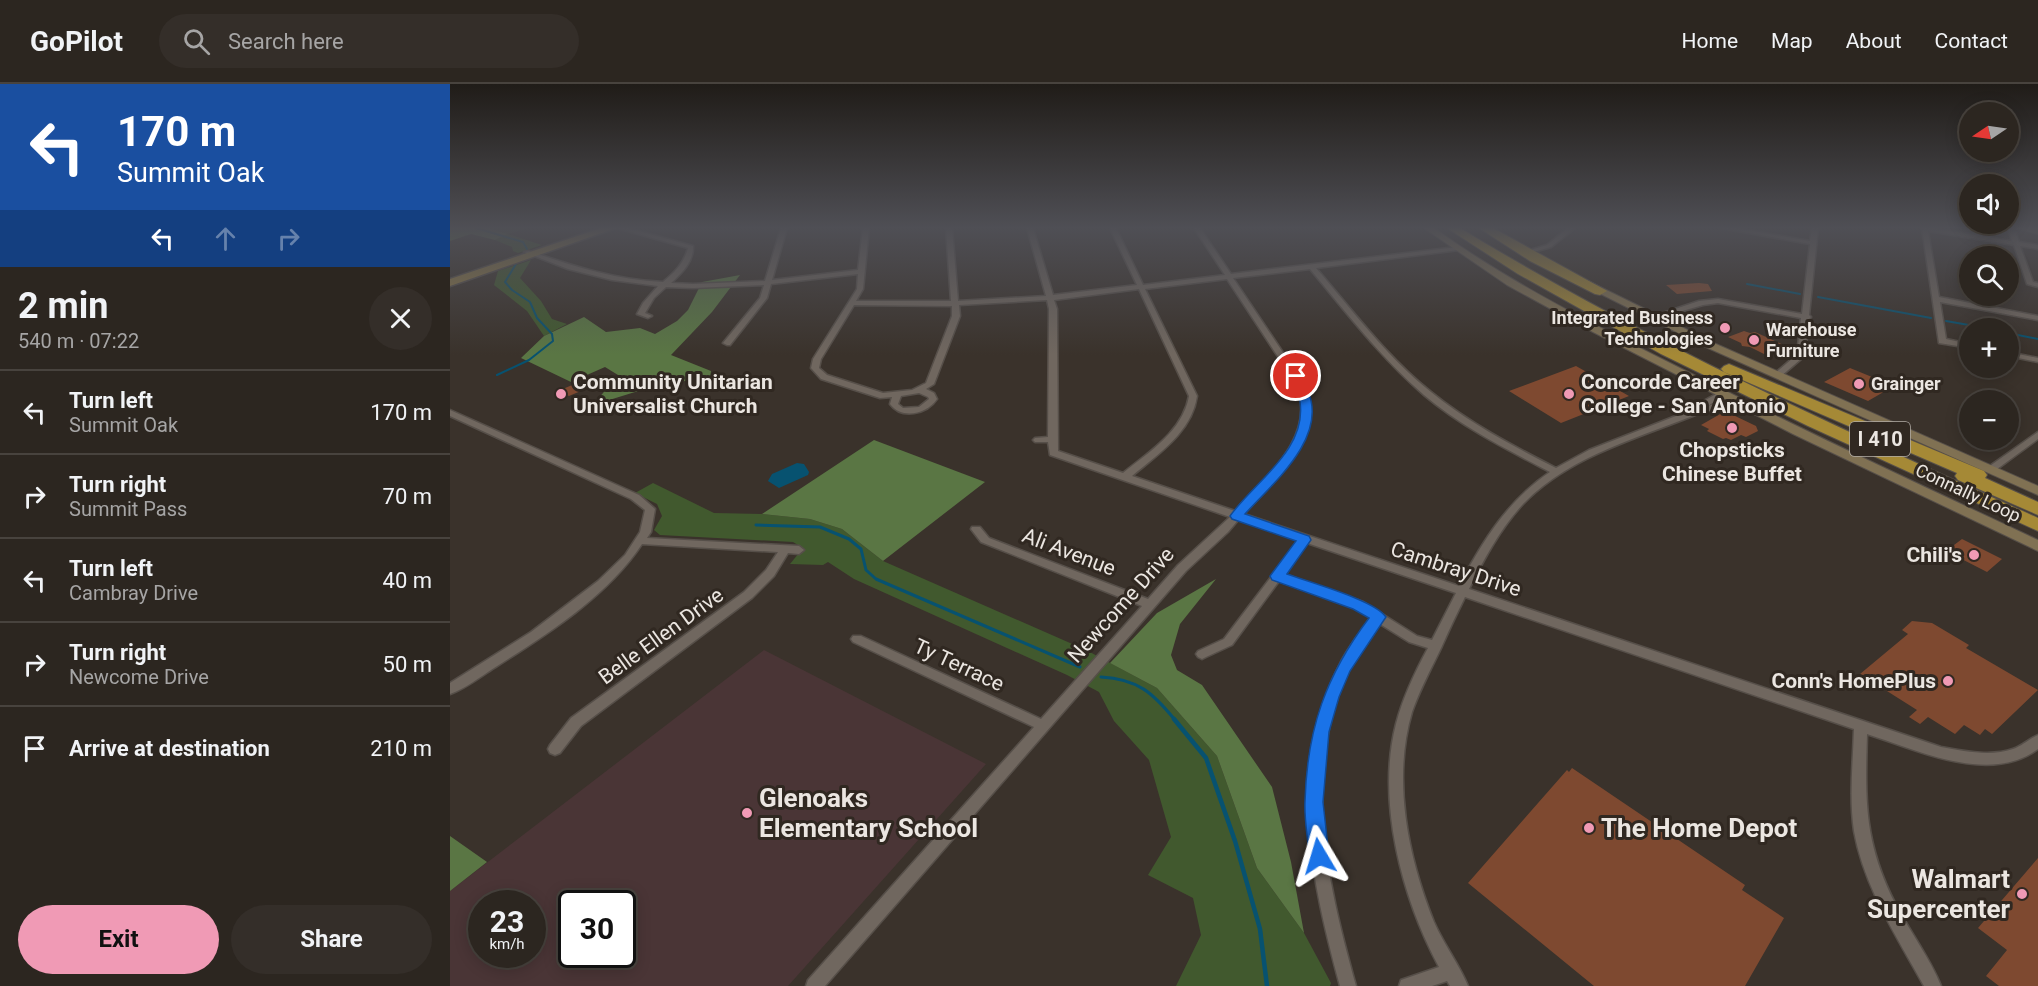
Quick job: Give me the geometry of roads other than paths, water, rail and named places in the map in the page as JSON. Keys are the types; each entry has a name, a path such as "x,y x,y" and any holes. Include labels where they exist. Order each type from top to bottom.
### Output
{"highway":[{"name":"Connally Loop","path":"1519,270 1646,342 2038,525"},
{"name":"Connally Loop","path":"1536,270 1724,367 2038,509"},
{"path":"1558,270 1600,291"},
{"path":"1724,367 2038,501"},
{"path":"1874,450 1901,469 2038,538"}],"main road":[{"path":"450,277 473,270"},
{"path":"450,283 485,270"},
{"path":"1492,270 1550,305 1727,397 2038,546"},
{"path":"1563,270 1600,291 1777,375 2038,491"}],"street":[{"path":"585,270 620,281 664,286 719,287 862,273 860,289 817,359 815,368 824,377 883,396 897,396 917,391 932,380 956,316 953,270"},
{"path":"648,316 641,314 644,306 680,270"},
{"path":"727,343 758,305 772,270"},
{"path":"1038,440 1053,439 1054,324 1050,297 1042,270"},
{"path":"1125,477 1186,422 1193,402 1192,392 1133,270"},
{"name":"Newcome Drive","path":"814,986 1182,568 1237,516 1288,457 1300,439 1307,412 1306,399 1296,376 1225,270"},
{"path":"852,303 956,303 1050,297 1276,270"},
{"path":"1315,270 1376,342 1427,394 1464,421 1557,472"},
{"path":"1777,375 1791,365 1801,352 1811,270"},
{"path":"1931,270 1942,341 1959,344"},
{"path":"2025,270 2030,284 2038,285"},
{"path":"1936,299 2038,318"},
{"path":"1654,317 1702,303 1718,301 1807,317"},
{"path":"1367,344 1376,342"},
{"path":"2019,356 2038,360"},
{"path":"897,396 894,404 898,409 911,411 929,405 933,399 931,395 917,391"},
{"path":"1407,986 1456,979 1439,949 1411,878 1397,800 1397,761 1402,728 1411,698 1488,541 1509,513 1533,489 1557,472 1587,455 1704,408 1712,410 1727,397"},
{"path":"450,413 645,503 650,509 651,517 642,542 577,605 529,640 450,689"},
{"path":"1989,470 2038,435"},
{"name":"Cambray Drive","path":"1053,439 1053,453 1304,540 1463,591 1941,753 1977,758 2014,755 2029,749 2038,741"},
{"name":"Ali Avenue","path":"976,529 985,540 1151,605"},
{"path":"1202,654 1228,642 1304,540"},
{"path":"642,542 799,550"},
{"name":"Belle Ellen Drive","path":"555,749 576,722 748,596 770,573 785,549"},
{"path":"1278,576 1359,605 1413,639 1436,646"},
{"path":"1348,986 1320,865 1314,802 1316,765 1330,697 1353,651 1378,617"},
{"name":"Ty Terrace","path":"857,639 1044,726"},
{"path":"1861,726 1860,812 1866,850 1883,894 1933,986"}],"water":[{"path":"797,463 804,464 809,472 808,475 779,488 768,481 772,474"}],"waterway":[{"path":"497,375 529,360 553,341 552,334 537,318 530,302 512,290 505,282 512,270"},
{"path":"1747,284 1800,294"},
{"path":"1818,297 1931,318"},
{"path":"1946,321 1959,323"},
{"path":"2019,335 2038,339"},
{"path":"756,525 820,527 849,539 861,549 866,570 876,579 1080,667"},
{"path":"1101,677 1125,681 1144,689 1175,720"},
{"path":"1174,719 1206,758 1235,841 1260,929 1267,986"}],"place":[{"name":"Integrated Business Technologies","path":"1725,328"},
{"name":"Warehouse Furniture","path":"1754,340"},
{"name":"Grainger","path":"1859,384"},
{"name":"Community Unitarian Universalist Church","path":"561,394"},
{"name":"Concorde Career College - San Antonio","path":"1569,394"},
{"name":"Chopsticks Chinese Buffet","path":"1732,428"},
{"name":"Chili's","path":"1974,555"},
{"name":"Conn's HomePlus","path":"1948,681"},
{"name":"Glenoaks Elementary School","path":"747,813"},
{"name":"The Home Depot","path":"1589,828"},
{"name":"Walmart Supercenter","path":"2022,894"}]}
